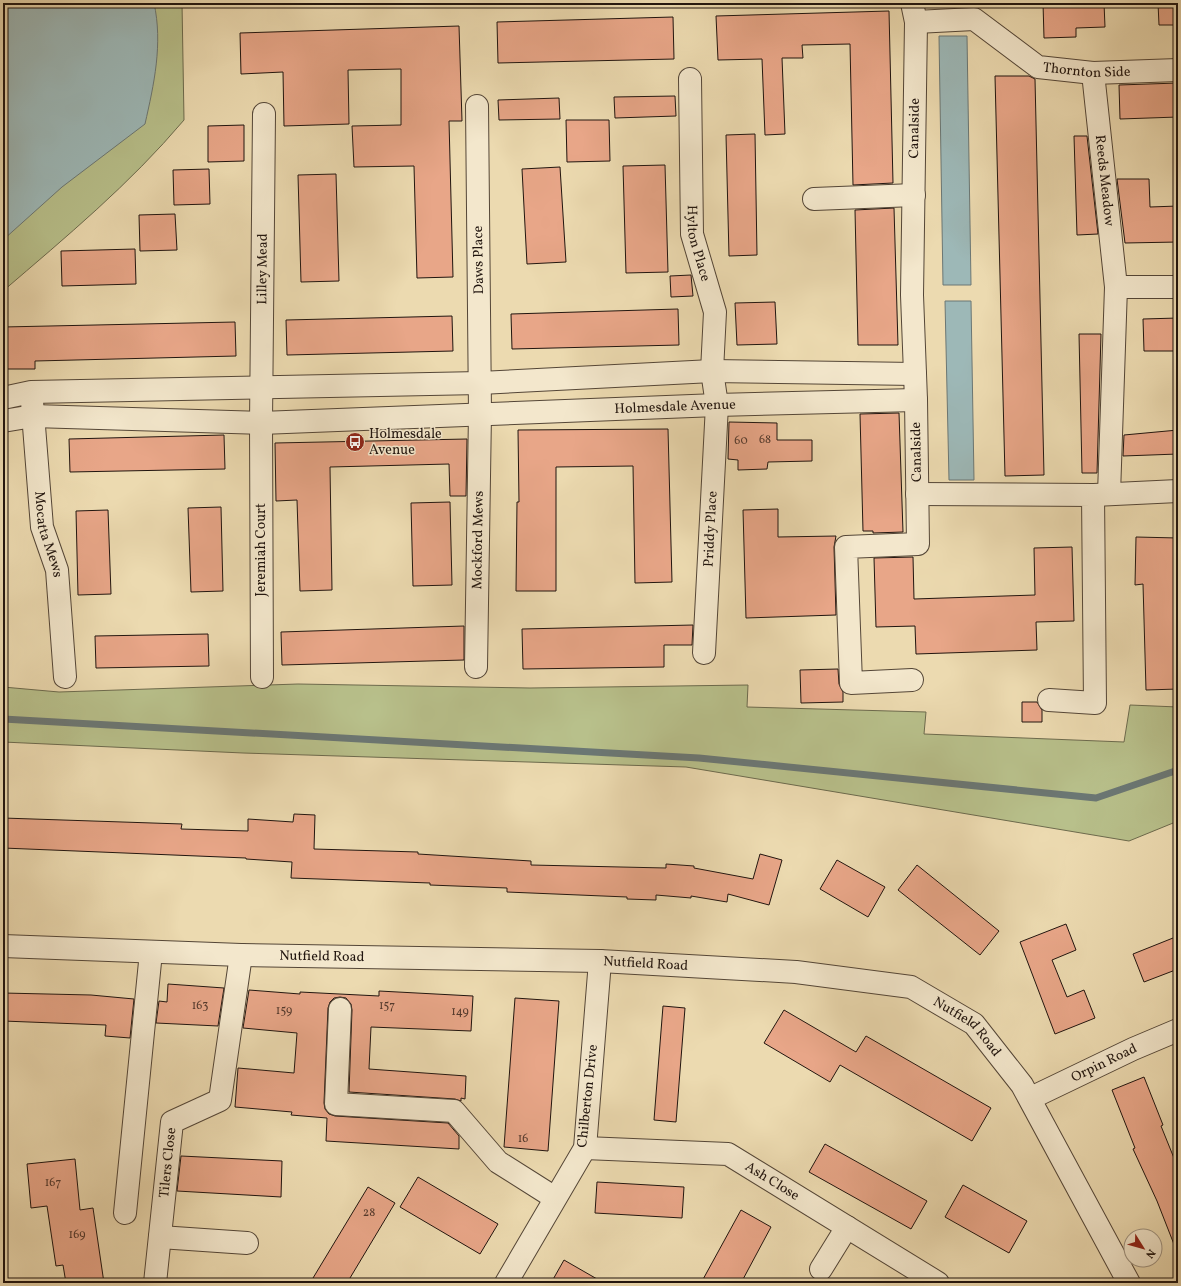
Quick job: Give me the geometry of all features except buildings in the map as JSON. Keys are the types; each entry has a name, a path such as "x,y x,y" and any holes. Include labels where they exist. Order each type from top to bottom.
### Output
{"street":[{"name":"Thornton Side","path":"914,12 974,19 1038,66 1093,73 1178,70"},
{"name":"Canalside","path":"914,12 914,195 912,295 916,400 917,494 1101,495"},
{"name":"Reeds Meadow","path":"1093,73 1116,286 1101,495"},
{"name":"Hylton Place","path":"690,79 692,234 716,312 712,371 717,405"},
{"name":"Daws Place","path":"477,106 480,413"},
{"name":"Lilley Mead","path":"261,423 264,114"},
{"path":"814,199 914,195"},
{"path":"1116,286 1178,287"},
{"path":"3,398 31,392 480,383 712,371 915,374"},
{"name":"Mocatta Mews","path":"31,392 42,527 57,570 64,677"},
{"name":"Holmesdale Avenue","path":"3,421 33,416 261,423 480,413 916,400"},
{"name":"Priddy Place","path":"704,653 717,405"},
{"name":"Mockford Mews","path":"476,668 480,413"},
{"name":"Jeremiah Court","path":"261,423 262,677"},
{"path":"1049,700 1095,703 1101,495 1178,491"},
{"path":"912,680 851,682 846,547 918,544 917,494"},
{"name":"Nutfield Road","path":"3,946 241,955 600,961 796,972 911,987 974,1024 1031,1098 1129,1283"},
{"path":"125,1213 151,952"},
{"name":"Tilers Close","path":"155,1283 172,1122 220,1100 241,955"},
{"name":"Chilberton Drive","path":"506,1283 585,1148 600,961"},
{"path":"340,1009 336,1104 454,1111 498,1162 556,1198"},
{"name":"Orpin Road","path":"1031,1098 1133,1049 1178,1030"},
{"name":"Ash Close","path":"585,1148 728,1154 938,1283"},
{"path":"821,1269 847,1227"},
{"path":"160,1237 247,1244"}],"green space":[{"path":"3,3 182,3 184,120 120,188 3,291"},
{"path":"298,684 530,688 748,685 747,707 926,712 924,734 1124,742 1130,705 1178,707 1178,821 1129,841 686,767 243,753 3,742 3,687 59,692"}],"water":[{"path":"3,3 154,3 158,34 154,79 145,124 62,187 3,240"},
{"path":"939,36 967,36 971,285 943,285"},
{"path":"945,301 971,301 974,480 949,480"}],"waterway":[{"path":"3,719 699,758 1096,798 1178,770"}],"place":[{"name":"Holmesdale Avenue","path":"355,442"}]}
